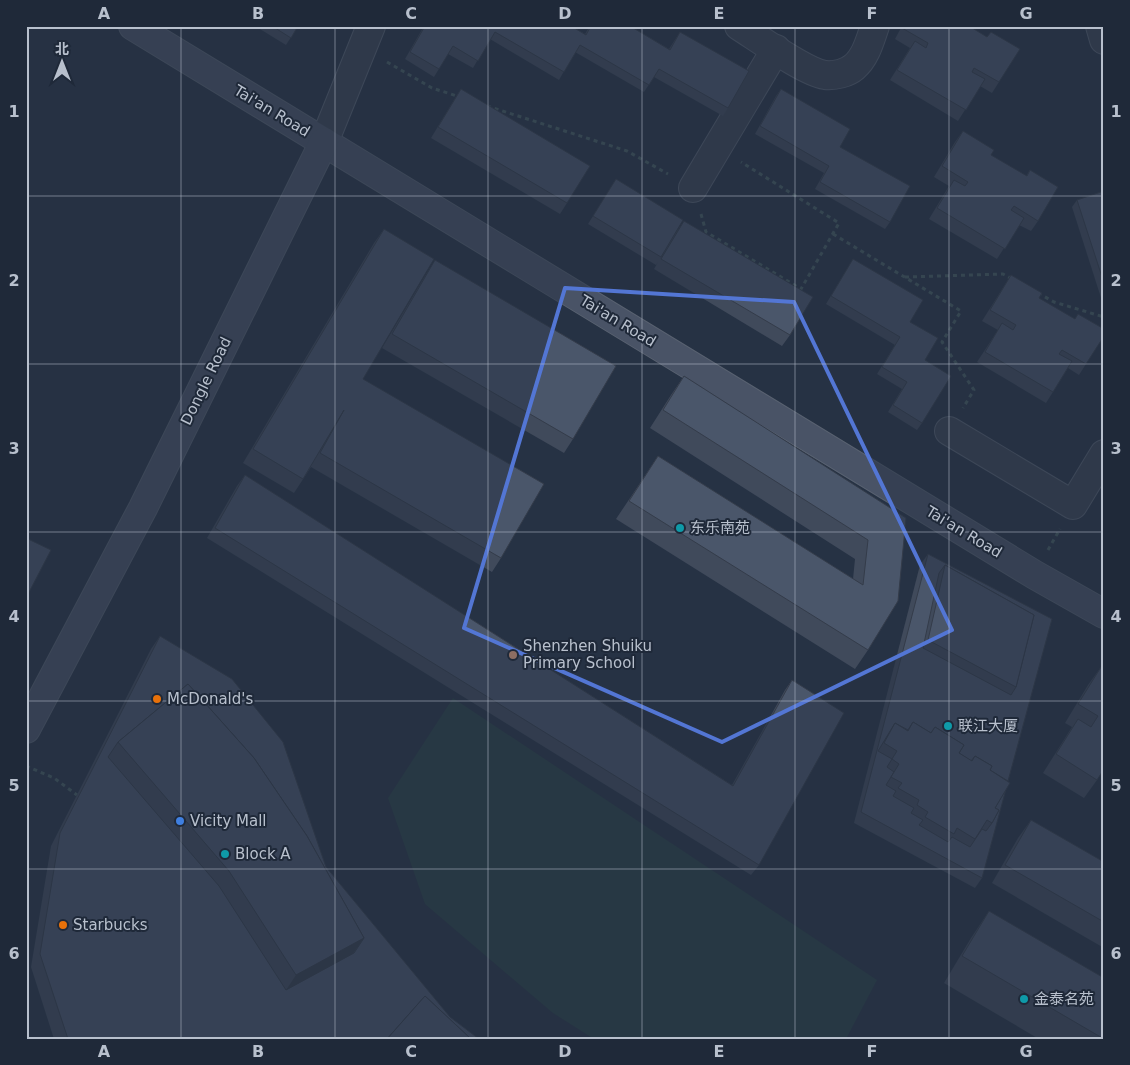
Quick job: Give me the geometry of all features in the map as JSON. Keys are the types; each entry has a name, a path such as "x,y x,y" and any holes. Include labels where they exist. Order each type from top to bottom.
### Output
{"street":[{"name":"Tai'an Road","path":"134,26 1035,575 1104,614"},
{"path":"739,26 812,71 826,75 841,74 854,68 862,58 875,26"},
{"path":"1100,26 1104,40"},
{"name":"Dongle Road","path":"26,729 143,508 324,142 367,37"},
{"path":"693,188 776,49"},
{"path":"950,431 1074,505 1104,454"}],"path":[{"path":"367,37 432,88 469,100"},
{"path":"479,103 627,151 693,188 706,232 801,289 839,223 718,148"},
{"path":"833,234 961,311 942,342 974,390 950,431"},
{"path":"904,277 1003,274 1020,284"},
{"path":"1037,293 1054,302 1104,317"},
{"path":"1035,575 1074,505"},
{"path":"26,766 54,778 77,795"}],"highlighted area":[{"path":"565,288 794,302 952,630 722,742 464,628"}],"green space":[{"path":"453,698 877,980 846,1039 594,1039 553,1013 425,904 388,798"}],"building":[{"path":"272,26 298,26 291,38"},
{"path":"425,26 571,26 586,35 591,26 630,26 670,50 680,32 749,71 728,108 659,69 649,85 580,45 564,72 495,32 478,61 453,46 439,69 410,52"},
{"path":"903,26 969,26 987,37 991,32 1020,49 999,82 974,68 972,72 985,79 966,110 897,70 915,41 926,48 928,43 902,28"},
{"path":"461,89 590,166 567,203 438,127"},
{"path":"781,89 850,129 840,147 910,186 890,222 820,182 829,166 760,126"},
{"path":"963,131 994,150 991,155 1027,176 1030,170 1058,187 1038,221 1014,206 1011,210 1024,218 1005,249 937,208 954,180 965,186 968,182 942,166"},
{"path":"616,179 683,220 661,257 593,216"},
{"path":"1104,191 1104,283 1077,200"},
{"path":"684,221 813,297 790,335 661,259"},
{"path":"384,229 434,259 363,379 544,484 501,558 320,453 344,410 303,479 253,449"},
{"path":"853,259 923,300 910,322 938,338 925,360 951,376 922,423 893,405 907,382 882,367 900,337 831,296"},
{"path":"435,260 616,366 573,439 392,334"},
{"path":"1011,275 1042,293 1039,298 1075,319 1078,314 1104,329 1104,336 1086,364 1062,350 1059,354 1072,361 1053,392 985,352 1002,323 1013,330 1016,325 990,310"},
{"path":"684,376 906,518 898,601 868,650 629,501 658,456 863,585 868,540 663,410"},
{"path":"245,475 733,786 792,680 844,713 759,865 215,528"},
{"path":"26,538 51,550 26,598"},
{"path":"928,554 1052,619 1008,781 990,770 992,766 975,756 971,761 959,753 964,745 935,727 931,733 913,722 908,730 895,723 878,751 892,759 887,767 894,772 886,785 896,791 893,796 914,808 911,813 923,820 919,825 948,842 952,837 970,847 982,829 986,831 992,823 999,810 995,808 1006,789 982,878 861,812","holes":["945,565 1034,615 1016,687 1011,695 923,648 939,573"]},
{"path":"945,565 1034,615 1016,687 928,640"},
{"name":"Vicity Mall","path":"160,636 232,679 283,742 326,867 450,1017 479,1039 471,1039 425,996 387,1039 68,1039 40,954 60,833","holes":["188,684 254,758 307,836 364,938 354,953 286,990 219,886 108,757 118,742"]},
{"path":"1101,667 1104,669 1104,769 1097,780 1056,754 1078,719 1091,727 1098,716 1078,704"},
{"path":"188,684 254,758 307,836 364,938 296,975 229,871 118,742"},
{"path":"913,722 931,733 935,727 964,745 959,753 972,761 975,756 992,766 990,770 1010,783 995,808 999,810 992,823 987,820 975,839 957,828 954,834 925,817 928,812 917,805 919,800 898,788 902,783 891,777 899,764 892,759 897,751 884,743 895,723 908,731"},
{"path":"1031,820 1104,862 1104,922 1005,865"},
{"path":"989,911 1104,978 1104,1039 962,956"},
{"path":"425,996 471,1039 387,1039"}],"place":[{"name":"东乐南苑","path":"680,528"},
{"name":"Shenzhen Shuiku Primary School","path":"513,655"},
{"name":"McDonald's","path":"157,699"},
{"name":"联江大厦","path":"948,726"},
{"name":"Vicity Mall","path":"180,821"},
{"name":"Block A","path":"225,854"},
{"name":"Starbucks","path":"63,925"},
{"name":"金泰名苑","path":"1024,999"}]}
